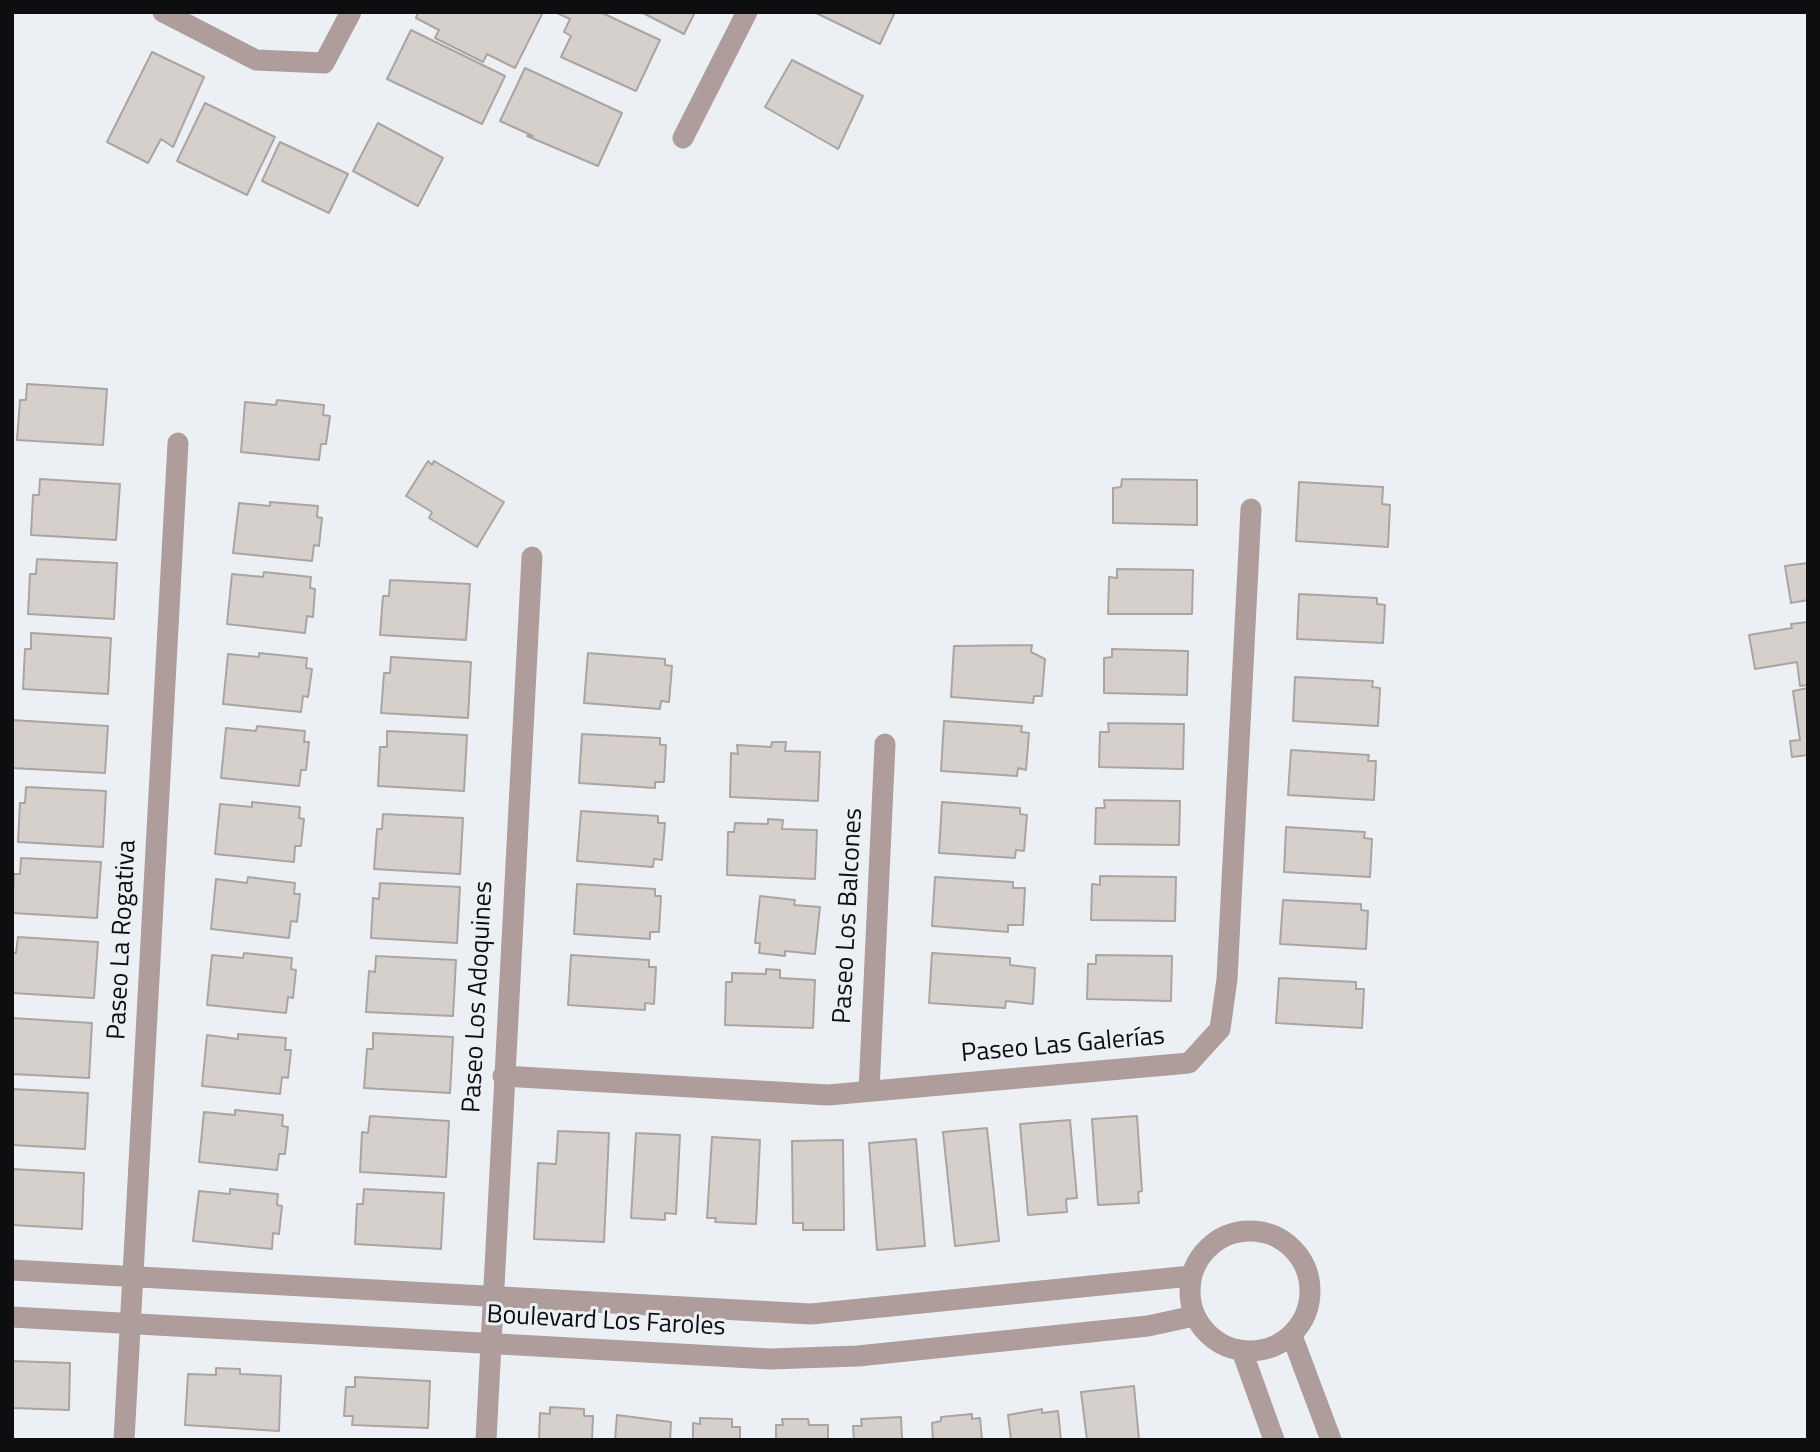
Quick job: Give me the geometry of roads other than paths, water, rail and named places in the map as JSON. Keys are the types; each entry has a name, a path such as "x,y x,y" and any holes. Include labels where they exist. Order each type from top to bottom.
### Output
{"street":[{"path":"163,12 257,60 324,63 351,12"},
{"path":"683,138 747,12"},
{"name":"Paseo La Rogativa","path":"124,1440 177,443"},
{"name":"Paseo Las Galerías","path":"503,1076 828,1095 1189,1063 1220,1029 1227,979 1251,509"},
{"name":"Paseo Los Adoquines","path":"486,1440 491,1297 531,557"},
{"name":"Paseo Los Balcones","path":"869,1091 885,744"},
{"path":"1252,1230 1273,1234 1290,1245 1303,1261 1310,1280 1311,1301 1304,1320 1292,1336 1277,1346 1242,1351 1222,1345 1206,1333 1194,1316 1189,1296 1191,1276 1199,1257 1213,1242 1232,1233 1252,1230"},
{"name":"Boulevard Los Faroles","path":"12,1270 811,1314 1191,1276"},
{"name":"Boulevard Los Faroles","path":"12,1317 771,1359 833,1357 1148,1326 1194,1316"},
{"path":"1292,1336 1331,1440"},
{"path":"1242,1351 1274,1440"}]}
